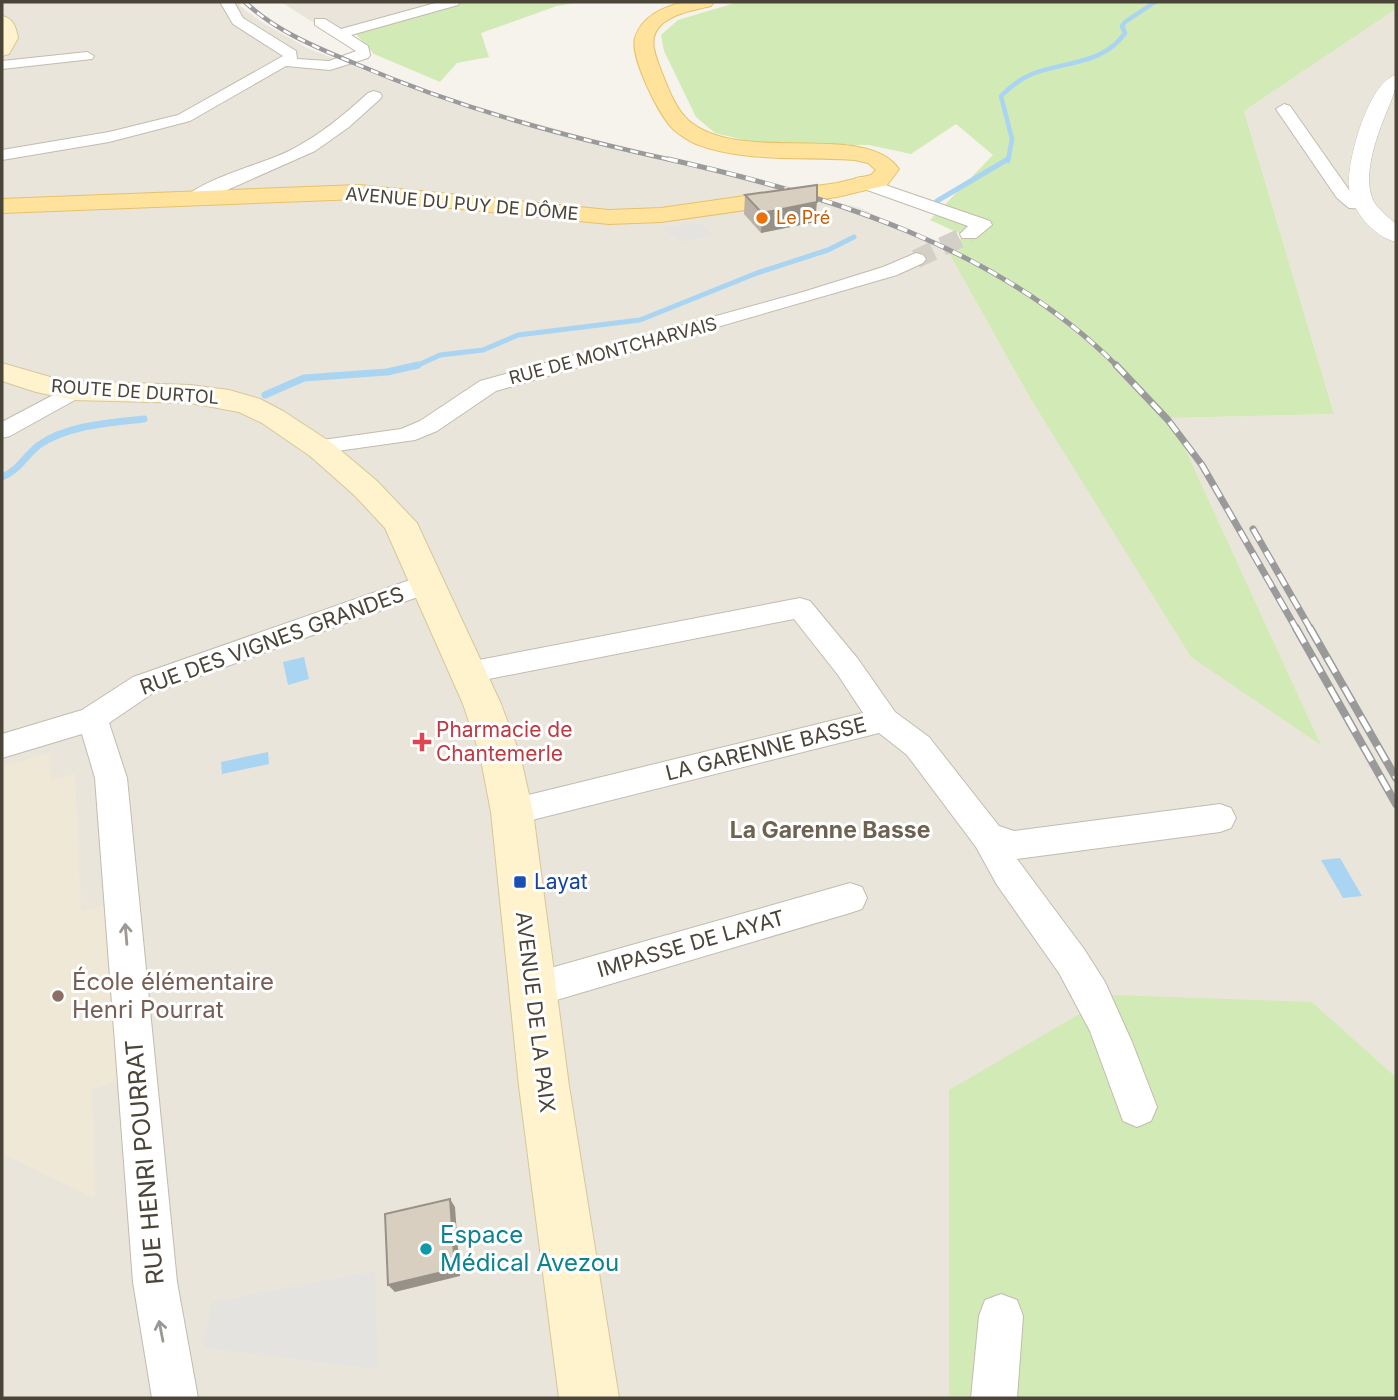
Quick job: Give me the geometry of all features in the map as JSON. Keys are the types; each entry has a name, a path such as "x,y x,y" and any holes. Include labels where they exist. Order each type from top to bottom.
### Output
{"main road":[{"path":"680,2 647,16 639,23 632,37 648,84 669,125 692,141 734,152 759,155 863,155 880,164 882,170 864,183"},
{"path":"705,2 668,12 655,20 643,36 643,48 679,123 702,139 737,148 761,151 850,151 879,158 888,169 887,174 879,180 864,183"},
{"path":"2,21 7,27 9,38 2,50"},
{"name":"AVENUE DU PUY DE DÔME","path":"2,206 371,193 609,217 661,215 837,190 864,183"},
{"name":"ROUTE DE DURTOL","path":"2,372 40,385 74,391 183,393 229,399"},
{"name":"AVENUE DE LA PAIX","path":"229,399 265,411 316,447 383,504 400,523 468,672 499,755 512,812 544,1086 589,1398"}],"street":[{"path":"227,2 238,21 290,54 286,62"},
{"path":"339,34 453,2"},
{"path":"2,155 109,136 184,118 286,62 330,66 363,55 363,49 320,22"},
{"path":"2,65 87,56"},
{"path":"1396,81 1390,87 1367,135 1358,183 1366,205 1396,235"},
{"path":"194,198 216,186 308,148 347,120 374,96"},
{"path":"1283,109 1343,194 1355,204 1366,205"},
{"path":"864,183 984,225 969,234"},
{"name":"RUE DE MONTCHARVAIS","path":"316,447 422,430 467,396 488,386 810,296 916,260"},
{"path":"2,431 74,391"},
{"name":"RUE DES VIGNES GRANDES","path":"2,746 92,719 143,685 427,583"},
{"path":"468,672 800,608 848,667 884,720"},
{"name":"RUE HENRI POURRAT","path":"92,719 111,778 155,1282 175,1398"},
{"name":"LA GARENNE BASSE","path":"512,812 884,720 918,746 988,837 1001,865 1083,978 1115,1041 1137,1107"},
{"path":"988,837 1014,845 1220,818"},
{"name":"IMPASSE DE LAYAT","path":"533,990 850,898"},
{"path":"995,1398 1001,1317"}],"shaded area":[{"path":"2,2 239,2 241,7 263,23 307,48 410,88 670,161 860,208 946,248 1029,396 1320,743 1171,418 1334,414 1244,111 1396,9 1396,1077 1312,1002 949,1090 949,1398 2,1398"},
{"path":"281,2 459,2 338,38"},
{"path":"701,223 714,236 680,242 662,227"},
{"name":"École élémentaire Henri Pourrat","path":"49,753 51,780 75,774 81,912 108,905 122,1079 92,1090 95,1198 2,1154 2,766"},
{"path":"375,1271 378,1369 203,1348 212,1302"}],"green space":[{"path":"465,2 581,2 557,6 481,33 489,57 457,63 440,82 374,54 354,32"},
{"path":"738,2 1396,2 1396,9 1244,111 1334,414 1171,418 1321,745 1191,657 1029,396 946,248 965,236 930,220 993,155 956,124 911,154 869,145 761,144 715,133 696,117 664,51 661,35 678,20"},
{"path":"1112,995 1312,1002 1396,1077 1396,1398 949,1398 949,1090"}],"water":[{"path":"304,657 309,679 288,685 283,662"},
{"path":"268,752 269,764 222,774 221,762"},
{"path":"1340,858 1362,896 1343,898 1321,860"}],"building":[{"path":"817,185 817,202 762,213 745,195"},
{"name":"Espace Médical Avezou","path":"450,1199 455,1269 388,1285 385,1214"}],"waterway":[{"path":"1008,161 1012,139 1001,96 1032,74 1083,61 1106,51 1125,33 1122,26 1125,22 1155,2"},
{"path":"937,201 1008,159"},
{"path":"414,367 440,355 483,350 518,335 640,320 757,273 828,250 854,237"},
{"path":"265,395 304,378 387,372 418,365"},
{"path":"2,477 13,471 39,445 62,433 89,426 144,419"}],"tunnel":[{"path":"916,259 969,234"}],"railway":[{"path":"245,2 270,22 298,38 395,80 474,108 594,142 676,161"},
{"path":"668,159 728,173 849,209 966,258 1020,289 1071,325 1117,366"},
{"path":"1117,366 1168,420 1202,465 1297,630"},
{"path":"1253,529 1311,630"},
{"path":"1296,628 1396,804"},
{"path":"1310,628 1396,778"}],"place":[{"name":"Le Pré","path":"762,218"},
{"name":"Pharmacie de Chantemerle","path":"422,742"},
{"name":"Layat","path":"520,882"},
{"name":"École élémentaire Henri Pourrat","path":"58,996"},
{"name":"Espace Médical Avezou","path":"426,1249"}],"district":[{"name":"La Garenne Basse","path":"830,830"}]}
